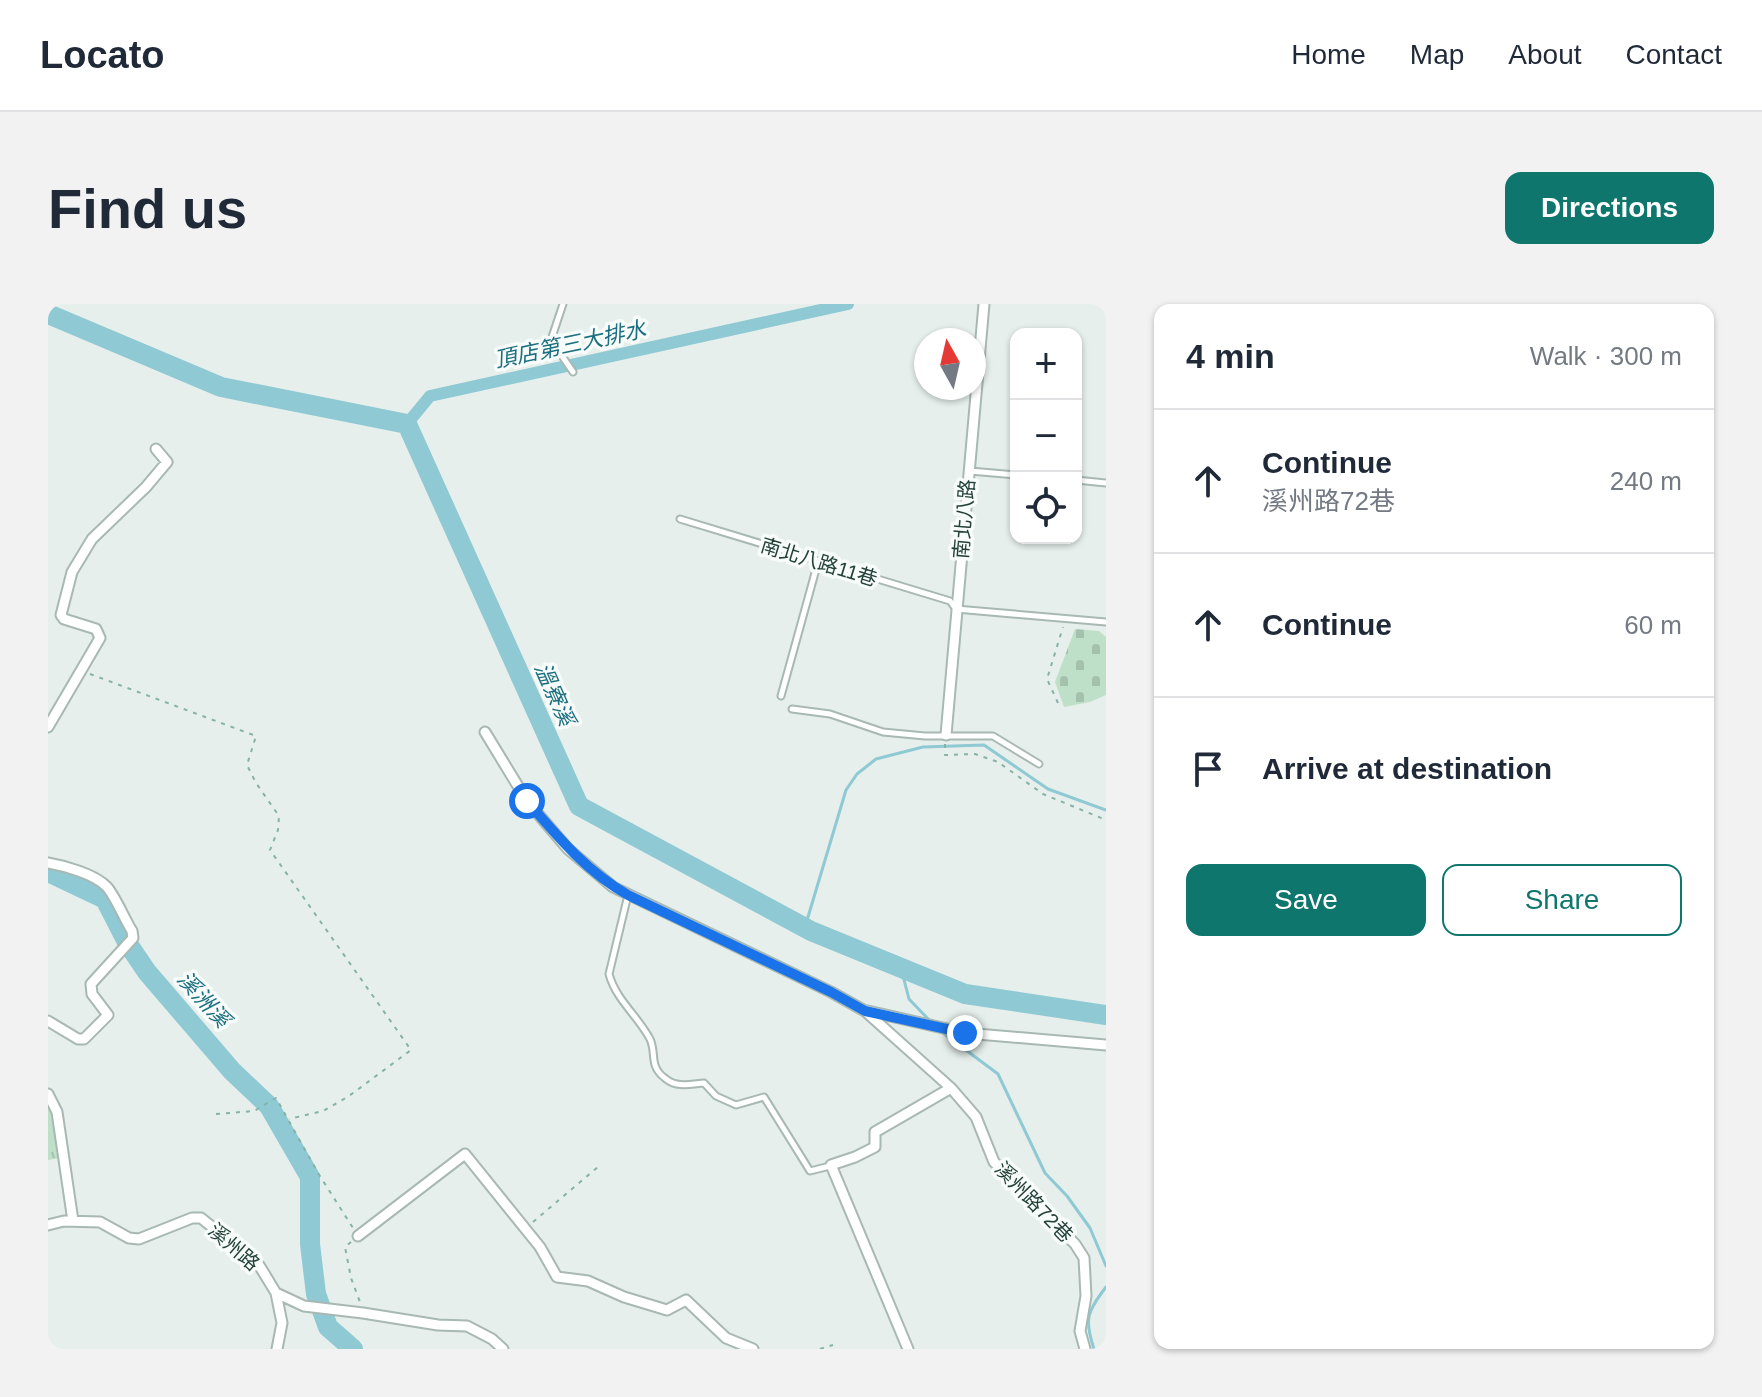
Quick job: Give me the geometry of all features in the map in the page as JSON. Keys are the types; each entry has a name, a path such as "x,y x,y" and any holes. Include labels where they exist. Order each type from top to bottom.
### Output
{"street":[{"name":"南北八路","path":"946,735 984,304"},
{"path":"48,727 100,638 96,629 64,619 61,615 72,572 92,539 146,487 167,462 156,449"},
{"name":"溪州路72巷","path":"485,732 527,801 568,849 613,887 865,1011 951,1088 976,1117 994,1162 1075,1244 1084,1258 1086,1296 1080,1331 1085,1349"},
{"path":"48,863 86,874 106,886 133,938 91,984 92,994 108,1015 84,1039 78,1039 48,1021"},
{"path":"865,1011 965,1033 1106,1045"},
{"path":"908,1349 831,1165 875,1147 875,1132 951,1088"},
{"path":"48,1094 57,1112 73,1221"},
{"path":"358,1236 465,1154 526,1228 557,1277 588,1281 624,1297 667,1310 686,1300 726,1338 753,1349"},
{"name":"溪州路","path":"48,1225 64,1221 100,1222 129,1238 139,1239 192,1218 201,1218 259,1265 276,1293"},
{"path":"276,1293 304,1306 438,1325 467,1326 492,1339 503,1349"},
{"path":"276,1293 282,1323 277,1349"}],"lane":[{"path":"563,304 551,340 573,372"},
{"path":"969,471 1010,474"},
{"path":"1082,481 1106,483"},
{"name":"南北八路11巷","path":"680,519 950,601 956,609"},
{"path":"781,696 818,562"},
{"path":"956,609 1106,622"},
{"path":"792,709 830,714 883,732 925,736 993,736 1039,764"},
{"path":"628,895 609,974 612,987 651,1041 654,1064 666,1079 679,1085 704,1083 716,1096 736,1105 764,1097 810,1171 831,1165"}],"path":[{"path":"1058,703 1047,679 1065,618"},
{"path":"82,670 256,736 247,765 279,816 278,830 270,850 411,1050 349,1096 323,1111 289,1119"},
{"path":"945,749 945,755 975,754 998,762 1043,794 1106,820"},
{"path":"216,1114 254,1111 276,1098 358,1236 345,1247 363,1313"},
{"path":"526,1228 599,1166"},
{"path":"820,1349 833,1345"}],"green space":[{"path":"1075,629 1099,631 1106,637 1106,695 1064,707 1055,682"},
{"path":"48,1101 60,1158 48,1160"}],"waterway":[{"name":"頂店第三大排水","path":"407,424 430,396 848,304"},
{"name":"溫寮溪","path":"48,314 221,387 407,424 579,806 811,931 965,994 1106,1015"},
{"path":"805,927 846,790 857,774 876,759 923,747 984,745 1048,789 1106,810"},
{"name":"溪洲溪","path":"48,872 105,899 128,944 147,972 232,1071 269,1106 310,1177 310,1244 316,1294 328,1327 353,1349"},
{"path":"901,968 909,999 931,1022"},
{"path":"939,1030 998,1074 1045,1173 1067,1196 1090,1228 1106,1266"},
{"path":"1094,1349 1089,1316 1106,1287"}],"route":[{"path":"527,801 568,849 613,887 628,895 865,1011 965,1033"}]}
